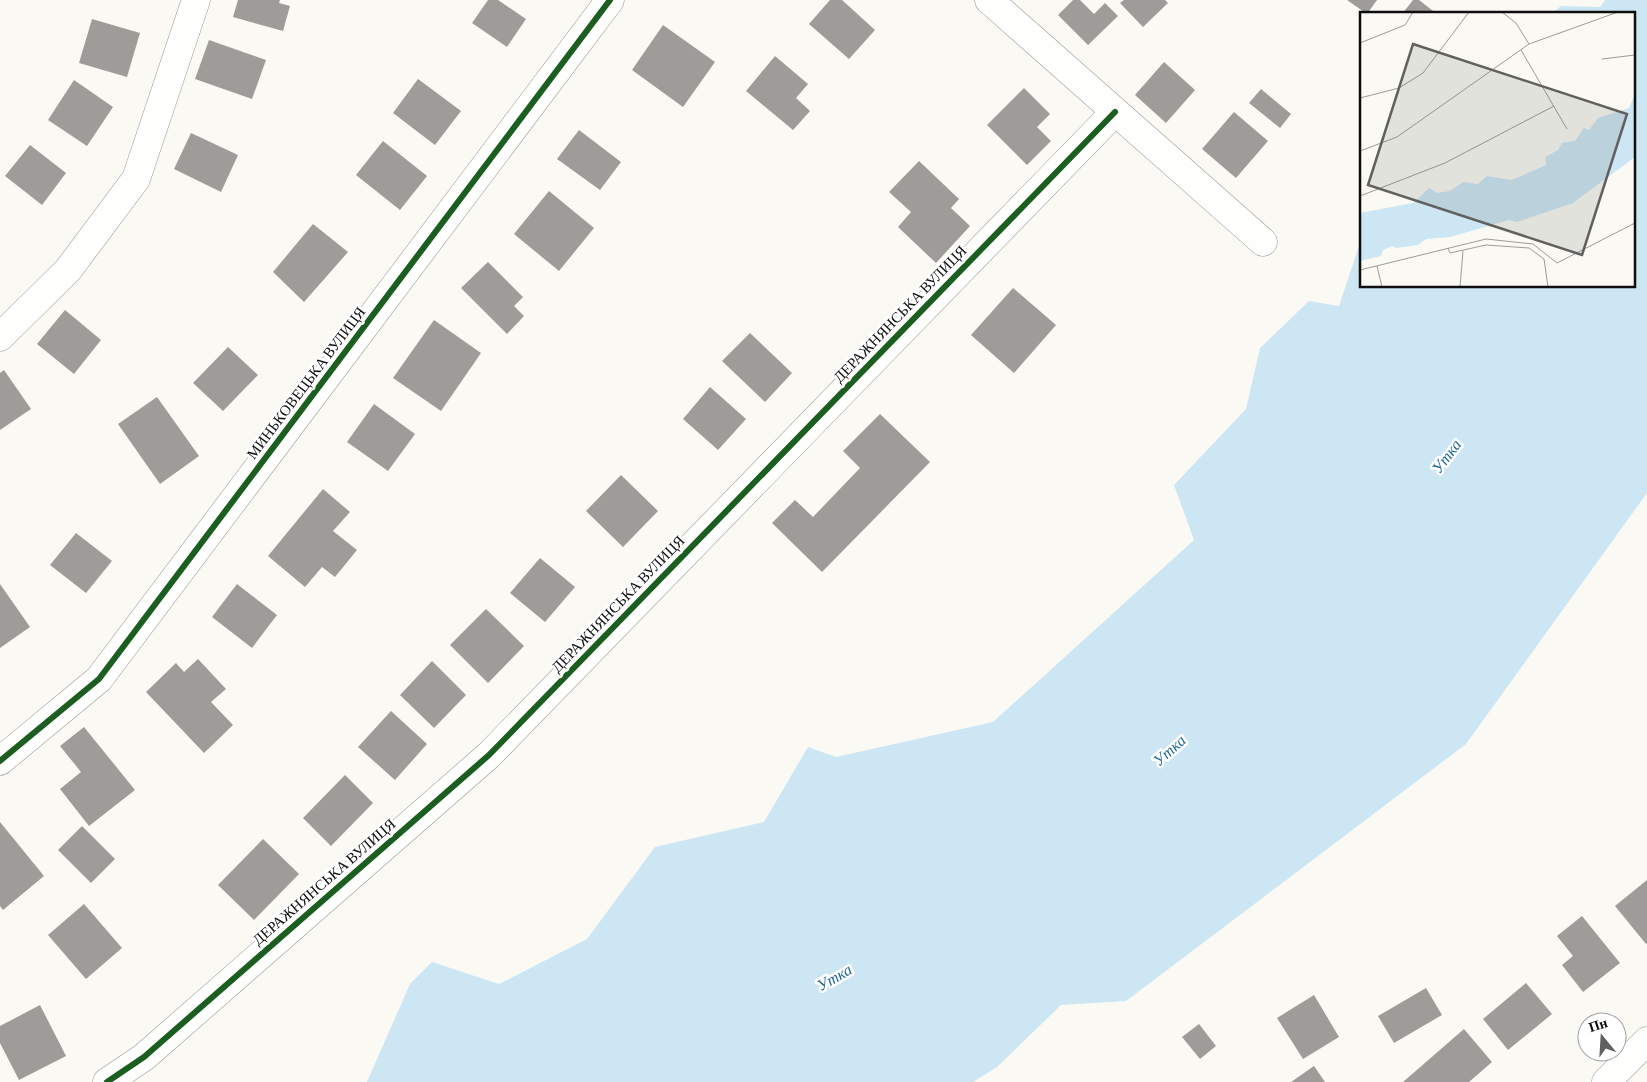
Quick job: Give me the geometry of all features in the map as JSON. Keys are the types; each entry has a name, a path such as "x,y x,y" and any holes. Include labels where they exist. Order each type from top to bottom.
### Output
{"street":[{"path":"0,337 68,270 136,179 196,0"},
{"name":"МИНЬКОВЕЦЬКА ВУЛИЦЯ","path":"0,761 99,680 610,0"},
{"path":"989,0 1263,242"},
{"name":"ДЕРАЖНЯНСЬКА ВУЛИЦЯ","path":"107,1082 144,1057 489,755 1116,112"},
{"path":"1606,1082 1647,1041"}],"water":[{"name":"Утка","path":"1605,0 1647,0 1647,493 1466,744 1126,1001 1061,1005 997,1067 973,1082 367,1082 410,984 432,962 499,984 587,939 655,847 764,822 808,747 836,757 993,722 1194,540 1174,485 1246,409 1260,348 1309,301 1339,306 1360,243 1360,288 1634,288 1634,12 1554,12 1561,6 1600,7"}],"building":[{"path":"238,0 280,0 279,3 290,6 283,31 233,17"},
{"path":"488,0 498,0 526,19 507,47 472,23"},
{"path":"830,0 842,0 875,30 849,59 809,24"},
{"path":"1073,0 1080,0 1094,14 1105,3 1118,16 1088,45 1058,15"},
{"path":"1124,0 1165,0 1168,3 1143,27 1120,3"},
{"path":"1347,0 1377,0 1368,12 1364,12"},
{"path":"1413,0 1419,0 1434,12 1404,12"},
{"path":"92,19 140,33 127,77 79,63"},
{"path":"663,25 715,62 683,107 632,70"},
{"path":"209,40 266,60 252,99 195,79"},
{"path":"775,56 808,84 796,98 810,111 793,130 746,91"},
{"path":"1164,62 1195,90 1166,123 1135,95"},
{"path":"418,79 461,111 435,145 393,113"},
{"path":"74,80 113,107 87,146 48,120"},
{"path":"1024,88 1050,114 1037,127 1051,141 1027,165 987,125"},
{"path":"1261,89 1291,114 1280,128 1249,103"},
{"path":"1234,112 1268,141 1236,178 1202,149"},
{"path":"579,130 621,162 600,190 557,159"},
{"path":"191,133 238,155 221,192 174,169"},
{"path":"383,141 427,176 400,210 356,175"},
{"path":"30,145 66,173 42,205 5,176"},
{"path":"919,161 959,199 951,208 970,226 936,263 898,227 911,212 889,192"},
{"path":"549,191 594,228 559,271 514,234"},
{"path":"313,224 348,252 304,302 273,272"},
{"path":"488,262 523,297 514,306 524,316 507,334 461,288"},
{"path":"1013,288 1056,325 1014,373 971,335"},
{"path":"65,310 101,340 74,374 37,344"},
{"path":"434,320 481,353 441,411 393,378"},
{"path":"750,333 792,373 765,402 722,361"},
{"path":"228,347 258,375 223,411 193,383"},
{"path":"4,370 31,409 0,430 0,373"},
{"path":"710,387 746,419 718,450 683,419"},
{"path":"157,397 199,456 160,484 118,424"},
{"path":"374,404 415,434 388,471 347,442"},
{"path":"880,414 930,462 822,572 772,523 795,500 813,517 860,468 843,451"},
{"path":"621,475 658,511 623,547 586,511"},
{"path":"323,489 350,512 333,531 357,550 335,577 322,567 305,587 268,556"},
{"path":"76,533 112,561 86,593 50,565"},
{"path":"540,558 575,587 545,622 510,593"},
{"path":"0,584 30,627 0,648"},
{"path":"237,584 277,615 252,648 212,617"},
{"path":"486,609 524,646 488,683 450,645"},
{"path":"198,659 226,689 211,702 233,725 204,753 146,692 176,663 184,672"},
{"path":"432,661 466,695 434,728 400,695"},
{"path":"391,711 427,744 395,780 358,747"},
{"path":"84,727 135,790 89,826 60,789 81,772 60,746"},
{"path":"345,775 373,803 331,846 303,818"},
{"path":"0,822 44,876 3,910 0,906"},
{"path":"82,826 115,859 91,883 58,850"},
{"path":"263,839 299,874 254,920 218,885"},
{"path":"1647,880 1647,943 1646,944 1615,906"},
{"path":"84,904 122,948 86,979 48,935"},
{"path":"1582,916 1620,963 1583,992 1562,965 1573,956 1557,936"},
{"path":"1526,983 1552,1014 1508,1050 1483,1019"},
{"path":"1426,988 1442,1015 1394,1043 1378,1016"},
{"path":"1314,995 1339,1037 1303,1059 1277,1018"},
{"path":"40,1005 66,1056 19,1080 0,1043 0,1026"},
{"path":"1199,1024 1216,1046 1200,1059 1182,1037"},
{"path":"1464,1029 1492,1062 1469,1082 1403,1082"},
{"path":"1314,1066 1325,1082 1291,1082"}],"cycle path":[{"path":"0,761 99,679 610,0"},
{"path":"107,1082 144,1057 489,755 1115,112"}]}
